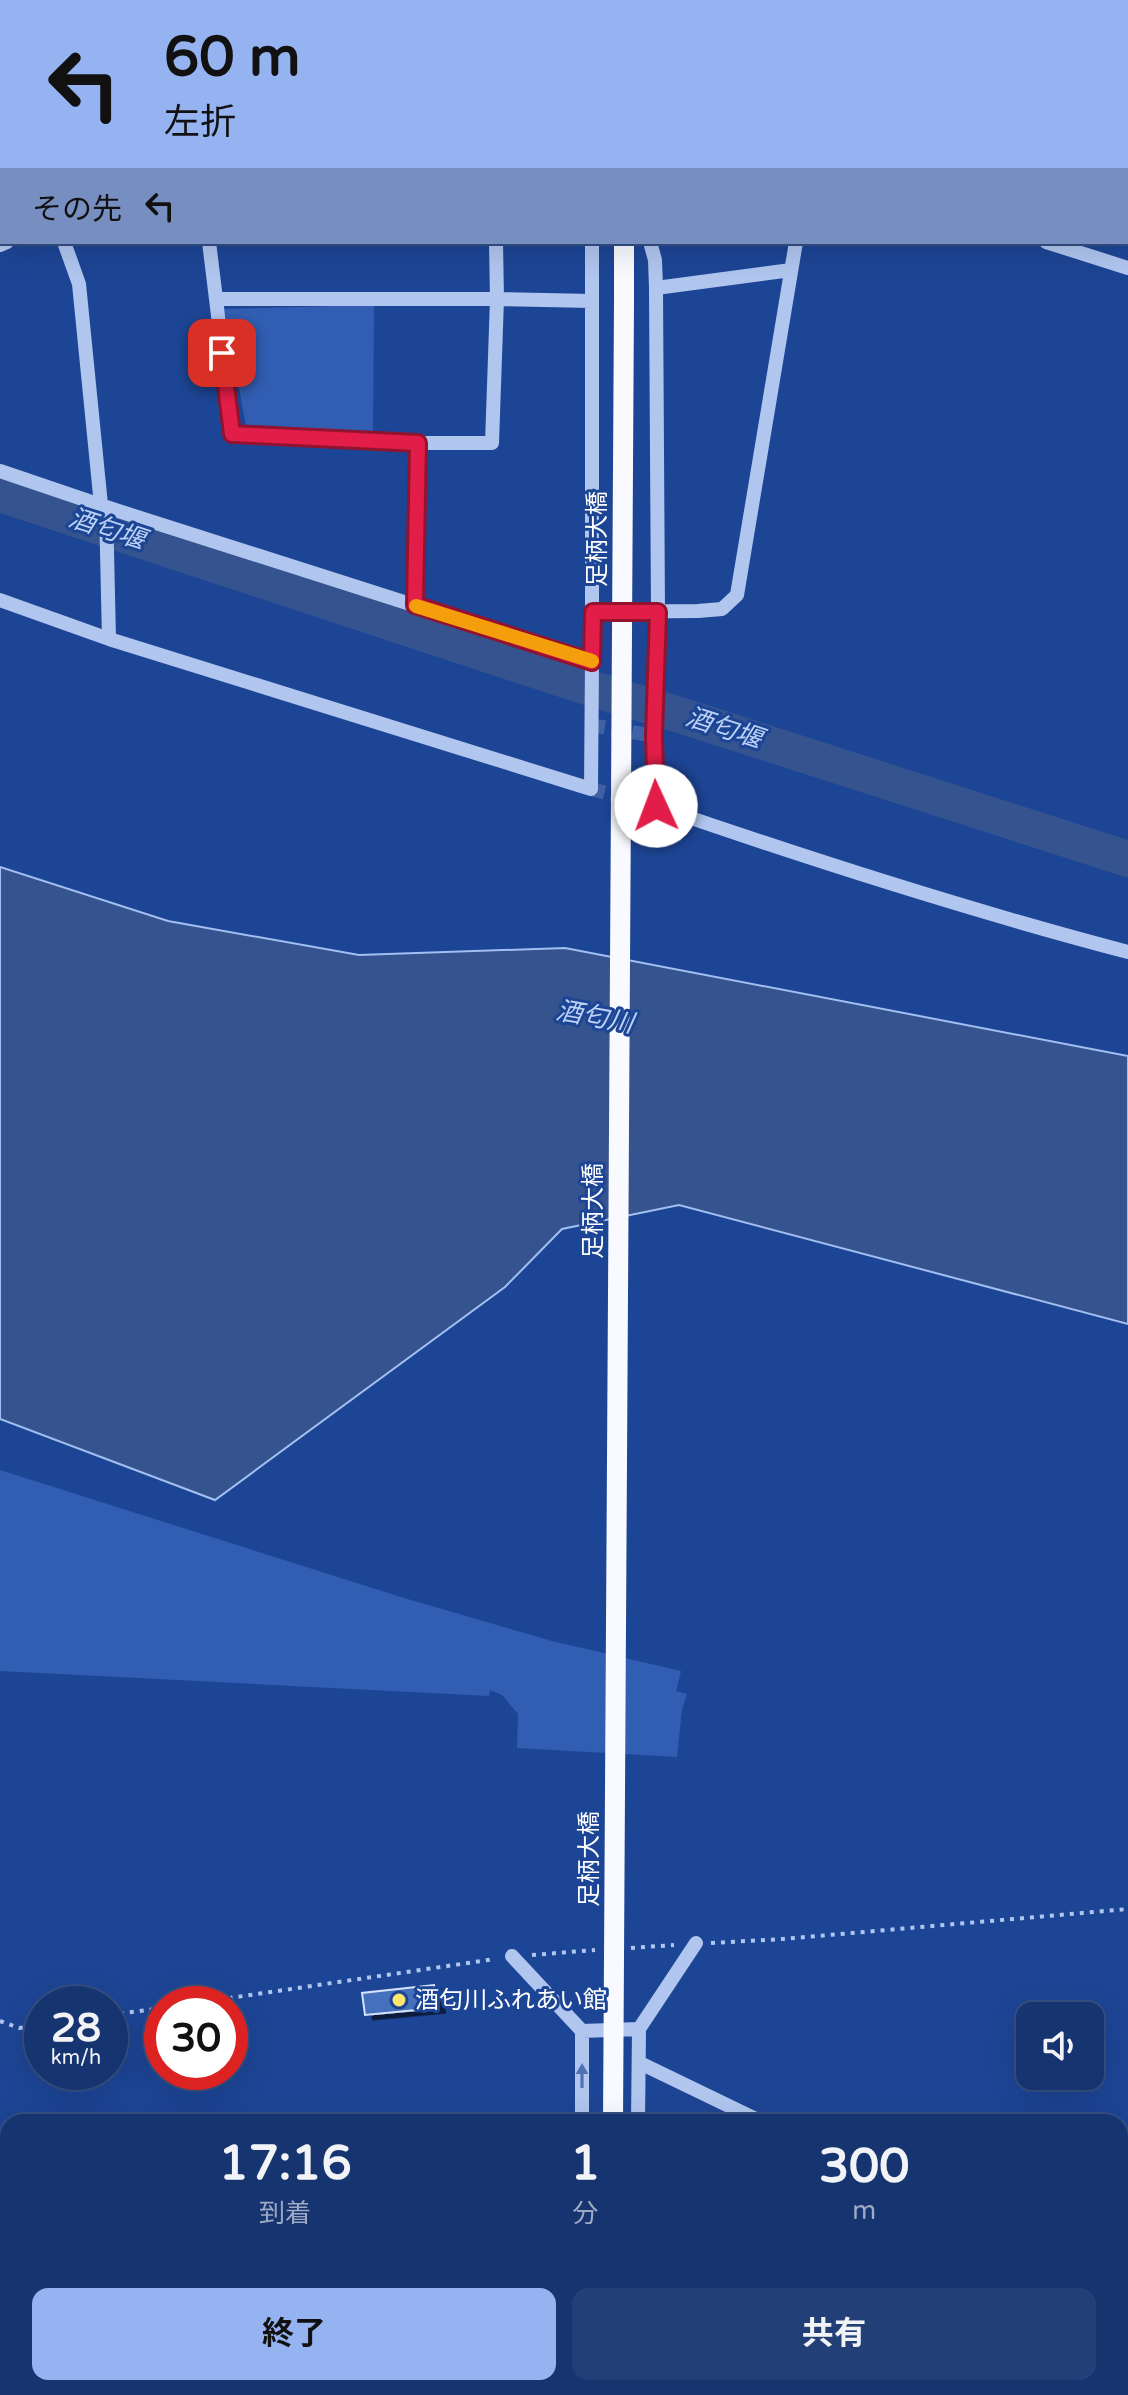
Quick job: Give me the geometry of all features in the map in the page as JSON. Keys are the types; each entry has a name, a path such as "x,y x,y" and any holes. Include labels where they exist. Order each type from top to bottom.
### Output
{"main road":[{"name":"足柄大橋","path":"613,2114 624,244"}],"street":[{"path":"65,244 79,284 105,511 109,639"},
{"path":"209,244 232,434 418,443 492,443 496,244"},
{"path":"0,600 109,639 591,789 592,244"},
{"path":"651,244 655,260 656,288 656,806 838,868 1014,922 1128,952"},
{"path":"593,612 722,609 737,595 796,244"},
{"path":"1052,244 1128,268"},
{"path":"656,288 791,270"},
{"path":"216,299 592,301"},
{"path":"415,605 418,443"},
{"path":"0,471 105,511 415,605 592,669"},
{"path":"638,2114 639,2029 696,1943"},
{"path":"512,1956 582,2031 582,2114"},
{"path":"582,2031 639,2029"},
{"path":"640,2063 745,2114"}],"path":[{"path":"619,1949 783,1939 1128,1909"},
{"path":"248,1995 512,1956 604,1950"},
{"path":"0,2021 24,2027"}],"shaded area":[{"path":"374,305 373,431 246,426 224,309"},
{"path":"0,1470 404,1598 552,1641 681,1671 676,1691 687,1694 682,1709 677,1757 517,1748 518,1714 502,1695 490,1690 489,1696 0,1671"}],"water":[{"name":"酒匂川","path":"0,867 168,921 359,955 565,948 1128,1056 1128,1324 679,1205 562,1229 505,1287 215,1500 0,1419"}],"building":[{"name":"酒匂川ふれあい館","path":"434,1985 437,2008 365,2015 362,1993"}],"waterway":[{"name":"酒匂堰","path":"0,494 580,685 1128,859"}],"tunnel":[{"path":"591,725 654,736"},
{"path":"591,789 656,806"}],"slow traffic":[{"path":"416,606 592,661"}],"place":[{"name":"酒匂川ふれあい館","path":"399,2000"}],"route":[{"path":"222,353 232,434 418,443 415,605 592,662 593,612 658,612 654,736 656,806"}]}
